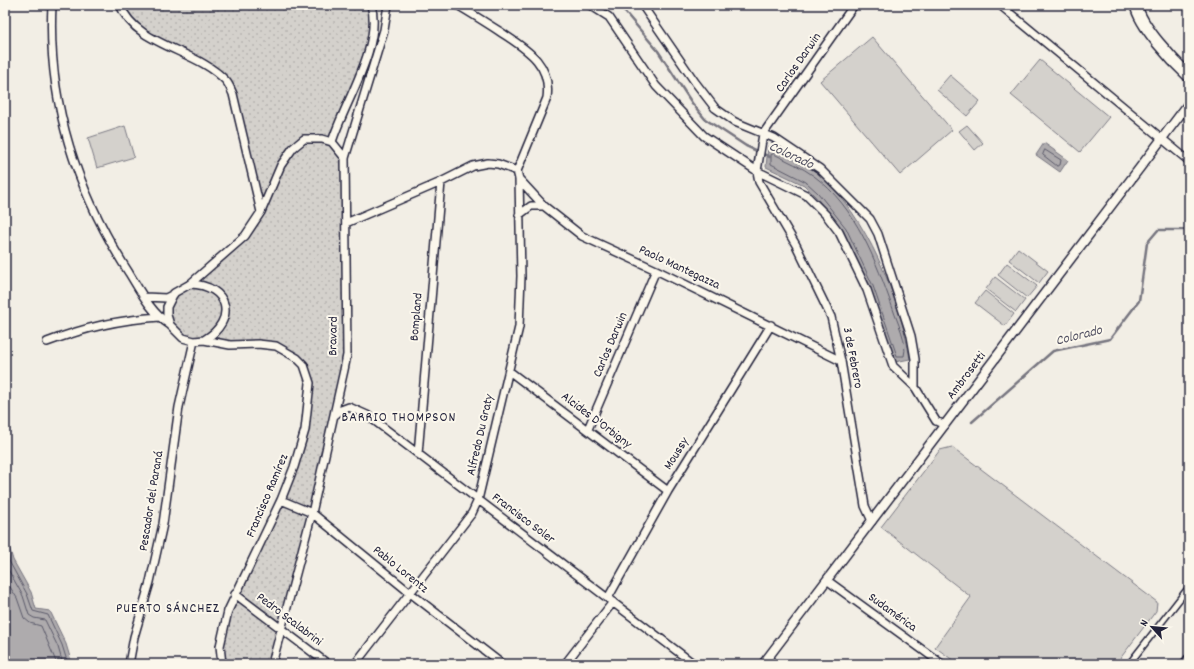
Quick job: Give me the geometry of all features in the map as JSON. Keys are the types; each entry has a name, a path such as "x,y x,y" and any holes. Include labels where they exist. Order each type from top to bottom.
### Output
{"highway":[{"path":"1136,5 1137,11 1148,28 1189,76"},
{"path":"1142,5 1148,28"}],"main road":[{"path":"1186,664 1189,660"}],"street":[{"path":"52,5 52,42 60,113 78,176 105,236 160,317 183,338 194,341 204,340 216,333 224,321 225,307 219,294 208,286 190,284"},
{"path":"120,5 129,20 139,31 212,70 226,81 234,94 261,212"},
{"path":"332,142 336,128 358,78 372,37 374,20 371,5"},
{"path":"387,9 392,5"},
{"path":"346,223 441,182 473,166 488,163 498,164 517,171 547,98 549,86 546,76 538,60 528,50 457,5"},
{"path":"590,5 609,17 656,86 694,127 710,140 757,171 806,195 815,202 839,232 866,290 893,366 915,387 936,421 945,425"},
{"path":"642,5 695,82 715,108 735,122 762,137 774,138 820,169 853,200 874,225 911,336 915,359 915,387"},
{"name":"Carlos Darwin","path":"762,137 854,5"},
{"path":"1000,5 1189,161"},
{"name":"Bravard","path":"272,664 280,628 312,513 335,415 347,355 345,158 384,30 387,9"},
{"name":"Ambrosetti","path":"763,664 828,581 1189,103"},
{"path":"757,171 762,137"},
{"path":"145,297 166,298 190,284 245,236 261,212 281,165 293,148 304,140 322,139 332,142 345,158"},
{"name":"Alfredo Du Graty","path":"355,664 409,592 472,513 478,500 520,327 519,179 517,171"},
{"name":"3 de Febrero","path":"757,171 758,182 796,246 831,317 841,361 865,506 872,521"},
{"name":"Paolo Mantegazza","path":"519,179 544,206 582,236 771,325 841,361"},
{"name":"Bompland","path":"418,454 441,182"},
{"path":"519,215 531,206 544,206"},
{"name":"Carlos Darwin","path":"588,429 656,270"},
{"path":"170,325 167,315 167,307 174,293"},
{"path":"47,342 80,330 111,322 160,317"},
{"name":"Moussy","path":"565,664 611,600 668,491 771,325"},
{"name":"Francisco Ramírez","path":"204,340 230,345 258,344 276,346 297,358 309,374 310,383 308,413 304,435 294,467 281,500 236,594 223,629 220,646 222,664"},
{"name":"Pescador del Paraná","path":"129,664 134,637 150,582 163,524 179,407 194,341"},
{"name":"Alcides D'Orbigny","path":"509,371 588,429 668,491"},
{"name":"Francisco Soler","path":"335,415 344,408 356,408 367,415 694,664"},
{"name":"Pablo Lorentz","path":"281,500 312,513 409,592 502,664"},
{"name":"Sudamérica","path":"828,581 942,664"},
{"path":"1129,664 1189,587"},
{"name":"Pedro Scalabrini","path":"236,594 328,664"}],"shaded area":[{"path":"120,5 371,5 372,37 332,142 345,158 347,355 272,664 222,664 223,629 294,467 310,396 304,365 276,346 194,341 170,325 170,299 245,236 261,212 233,94 212,70 139,31"},
{"path":"872,37 952,130 900,175 820,81"},
{"path":"1040,60 1109,117 1080,152 1011,95"},
{"path":"950,75 980,101 967,116 937,90"},
{"path":"967,125 983,143 975,150 959,131"},
{"path":"125,126 134,157 97,168 88,138"},
{"path":"1018,248 1048,271 1039,283 1009,260"},
{"path":"1007,263 1037,286 1027,298 998,275"},
{"path":"995,277 1025,300 1016,312 986,289"},
{"path":"985,291 1014,314 1005,326 975,303"},
{"path":"952,447 1157,602 1156,611 1116,664 958,664 935,647 971,597 881,527 940,450"}],"water":[{"path":"1044,143 1068,160 1060,172 1036,155"},
{"path":"768,146 800,162 819,174 836,191 852,212 866,234 889,284 905,335 910,359 895,362 870,288 843,230 804,185 766,167"},
{"path":"5,533 13,560 31,592 36,609 50,611 66,644 72,664 5,664"}],"waterway":[{"name":"Colorado","path":"619,5 658,51 692,103 705,119 746,146 770,157"},
{"name":"Colorado","path":"972,422 1053,351 1110,339 1139,301 1147,243 1158,230 1189,230"}],"district":[{"name":"BARRIO THOMPSON","path":"399,418"},
{"name":"PUERTO SÁNCHEZ","path":"168,609"}]}
